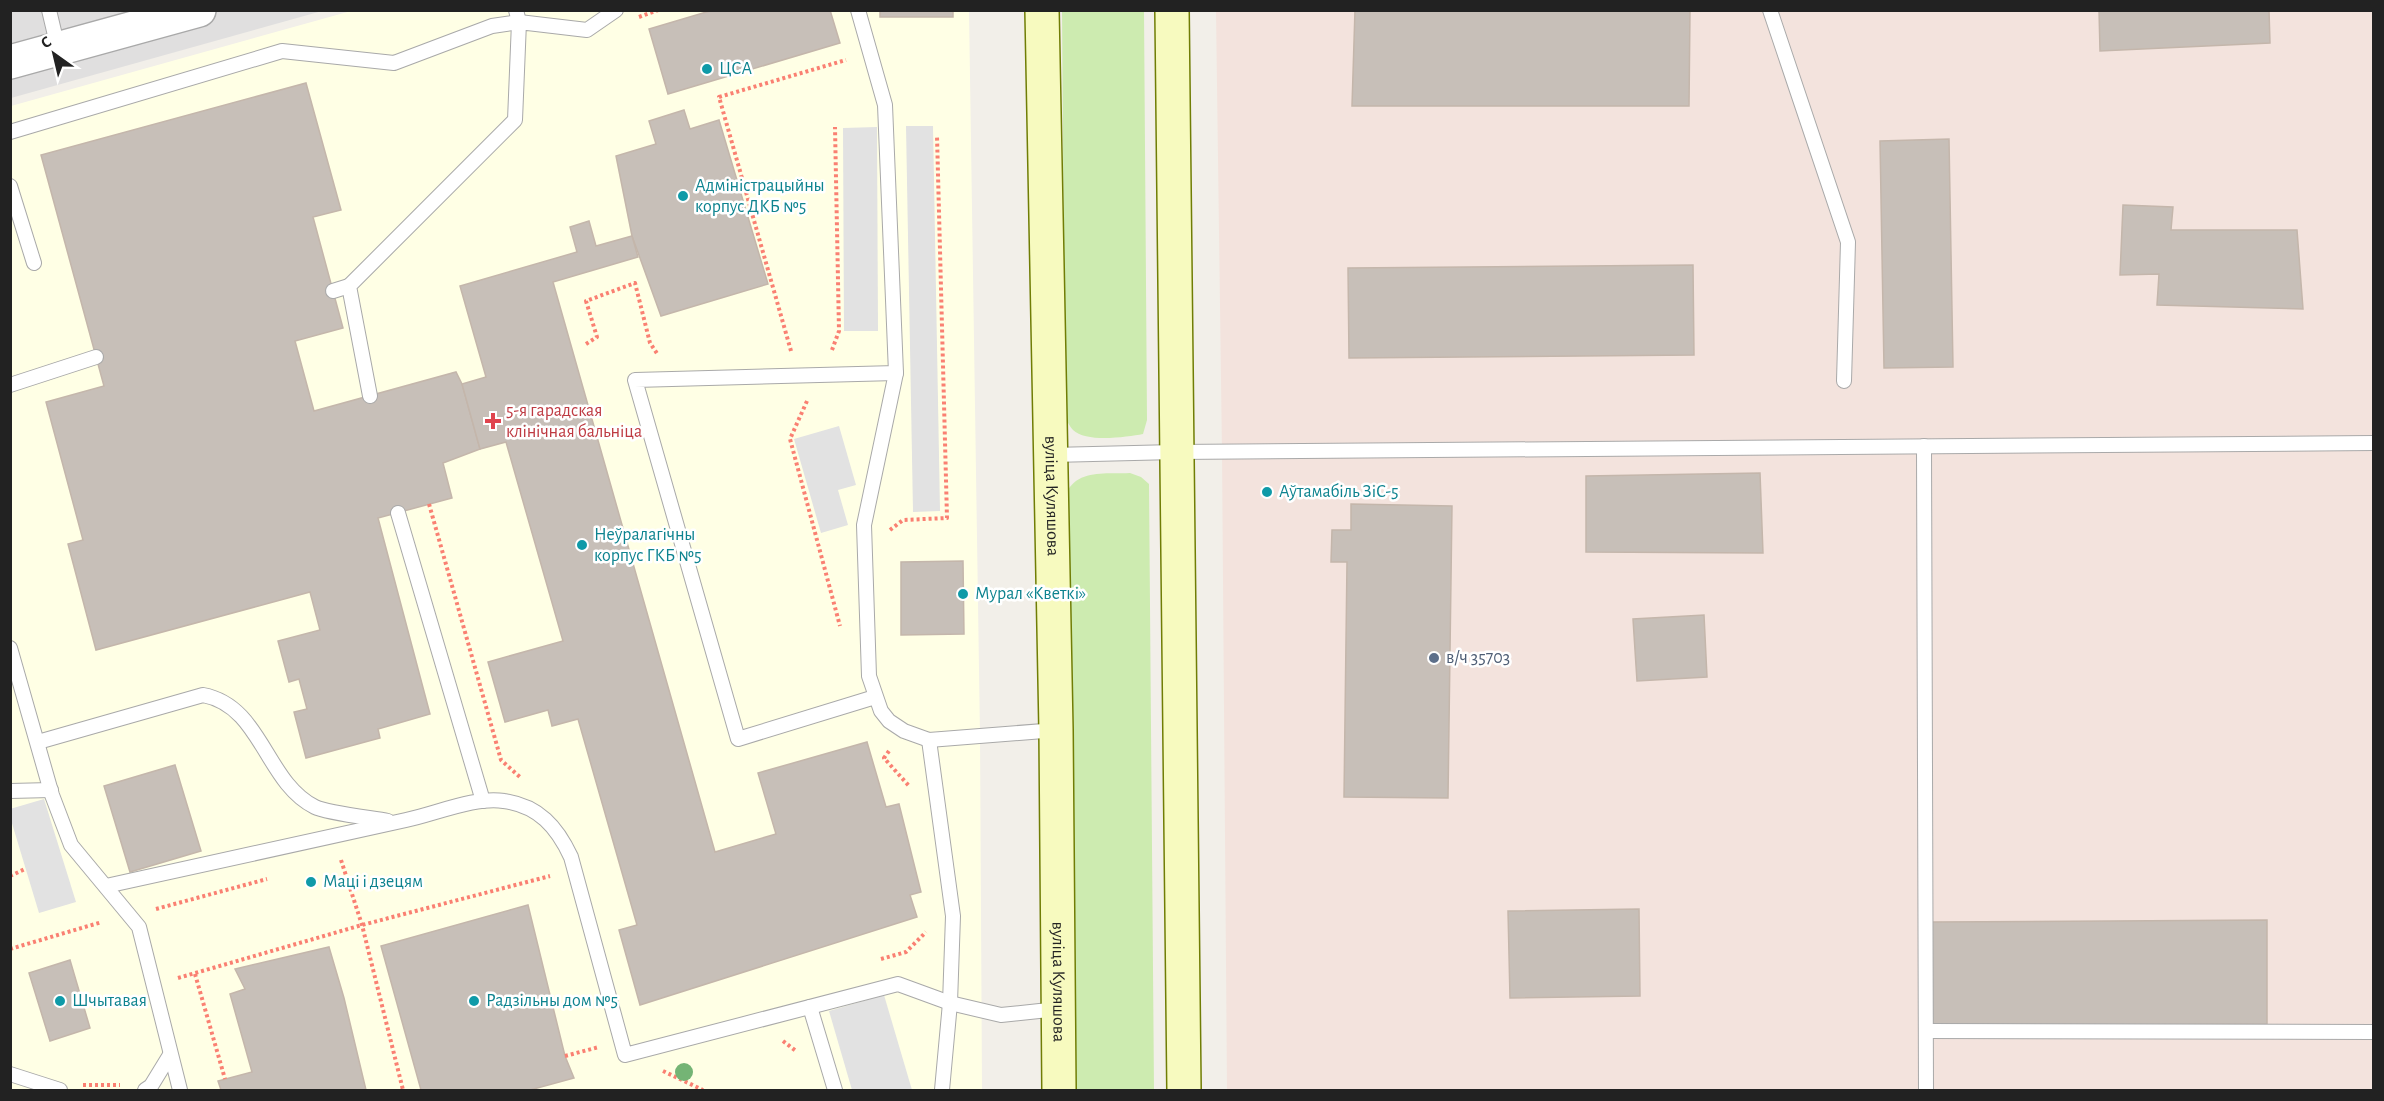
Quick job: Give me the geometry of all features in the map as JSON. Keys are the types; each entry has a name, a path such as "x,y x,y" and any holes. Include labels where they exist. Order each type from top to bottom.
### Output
{"main road":[{"name":"вуліца Куляшова","path":"1042,10 1052,456 1059,1090"},
{"path":"1172,10 1175,452 1184,1090"}],"street":[{"path":"10,62 199,10"}],"lane":[{"path":"49,10 58,48"},
{"path":"10,132 282,51 394,63 517,16 587,30 616,10"},
{"path":"858,10 885,105 896,373 864,525 869,676 881,711 889,721 904,731 928,740 1056,730"},
{"path":"1770,10 1848,242 1844,381"},
{"path":"333,291 349,286 514,120 517,16"},
{"path":"10,186 34,263"},
{"path":"349,286 370,396"},
{"path":"10,385 96,357"},
{"path":"875,697 738,739 635,380 896,373"},
{"path":"1052,456 1175,452 2373,443"},
{"path":"1924,447 1926,1090"},
{"path":"398,513 483,801"},
{"path":"10,648 51,790 71,845 139,927 180,1090"},
{"path":"38,742 202,695 215,697 243,717 289,786 315,807 396,822"},
{"path":"928,740 953,916 950,1003 942,1090"},
{"path":"10,791 51,790"},
{"path":"106,886 483,801 503,801 538,813 552,824 563,839 571,857 625,1055 898,984 950,1003 1001,1015 1058,1009"},
{"path":"810,1007 835,1090"},
{"path":"1926,1031 2373,1032"},
{"path":"145,1090 151,1086 170,1055"},
{"path":"10,1074 60,1090"}],"path":[{"path":"781,355 792,354 719,97 848,60"},
{"path":"830,354 839,331 835,127"},
{"path":"886,534 903,520 947,518 937,136"},
{"path":"586,344 597,337 586,301 635,283 650,343 659,356"},
{"path":"800,376 809,397 790,439 841,630"},
{"path":"429,504 501,760 523,779"},
{"path":"904,731 884,758 912,790"},
{"path":"330,862 352,856"},
{"path":"341,860 362,925 403,1090"},
{"path":"10,876 25,869"},
{"path":"154,985 362,925 555,874"},
{"path":"10,950 85,926 132,916 275,877"},
{"path":"872,962 906,952 926,933 928,927"},
{"path":"195,974 225,1079"},
{"path":"776,1038 791,1045 801,1057"},
{"path":"565,1056 602,1047"},
{"path":"667,1065 657,1068 699,1090"}],"shaded area":[{"path":"11,11 322,11 11,98"},
{"name":"5-я гарадская клінічная бальніца","path":"351,11 969,11 980,735 982,1090 11,1090 11,106"},
{"name":"в/ч 35703","path":"1216,11 2373,11 2373,1090 1227,1090"},
{"path":"906,126 933,126 940,511 913,512"},
{"path":"877,127 878,331 844,331 843,128"},
{"path":"839,426 856,485 838,490 848,525 821,533 794,439"},
{"path":"44,799 76,902 39,913 11,820 10,809"},
{"path":"884,995 912,1090 852,1090 829,1011"}],"green space":[{"path":"1062,11 1144,11 1147,420 1143,434 1107,438 1087,437 1073,430 1065,418"},
{"path":"1104,473 1130,473 1141,477 1149,484 1154,1090 1073,1090 1068,490 1073,483 1087,476"}],"building":[{"name":"ЦСА","path":"713,10 830,10 840,43 668,94 649,29"},
{"path":"880,10 953,10 953,17 880,17"},
{"path":"1355,10 1690,10 1689,106 1352,106"},
{"path":"2099,10 2269,10 2270,43 2100,51"},
{"path":"306,83 341,210 313,217 343,328 295,341 314,411 456,372 462,384 480,449 443,463 452,498 378,518 430,714 378,729 380,738 306,758 294,712 307,709 299,679 289,682 278,641 320,630 310,592 96,650 68,544 83,540 46,402 104,386 41,155"},
{"name":"Адміністрацыйны корпус ДКБ №5","path":"684,110 690,129 719,120 768,284 661,316 632,236 616,156 656,144 649,121"},
{"path":"1949,139 1953,367 1884,368 1880,141"},
{"path":"2123,205 2173,207 2171,230 2297,230 2303,309 2157,305 2159,274 2120,275"},
{"name":"Неўралагічны корпус ГКБ №5","path":"589,221 596,246 632,236 638,257 553,282 715,852 776,834 758,773 867,742 886,807 899,804 921,892 910,895 917,917 640,1005 619,930 637,925 578,719 552,726 548,710 505,722 488,662 563,641 506,442 480,449 462,384 486,377 460,286 577,252 570,227"},
{"path":"1693,265 1694,355 1349,358 1348,268"},
{"path":"1760,473 1763,553 1586,552 1586,476"},
{"path":"1351,504 1452,506 1448,798 1344,797 1347,562 1331,562 1332,530 1351,530"},
{"path":"963,561 964,634 901,635 901,562"},
{"path":"1704,615 1707,677 1637,681 1633,619"},
{"path":"175,765 201,851 130,872 104,786"},
{"name":"Радзільны дом №5","path":"528,905 565,1056 574,1078 530,1090 421,1090 381,946"},
{"path":"1639,909 1640,996 1510,998 1508,911"},
{"path":"2267,920 2267,1024 1931,1026 1931,922"},
{"path":"329,947 366,1090 221,1090 218,1081 252,1072 230,994 245,989 235,969"},
{"name":"Шчытавая","path":"70,960 90,1028 50,1041 29,973"}],"place":[{"name":"ЦСА","path":"707,69"},
{"name":"Адміністрацыйны корпус ДКБ №5","path":"683,196"},
{"name":"5-я гарадская клінічная бальніца","path":"493,421"},
{"name":"Аўтамабіль ЗіС-5","path":"1267,492"},
{"name":"Неўралагічны корпус ГКБ №5","path":"582,545"},
{"name":"Мурал «Кветкі»","path":"963,594"},
{"name":"в/ч 35703","path":"1434,658"},
{"name":"Маці і дзецям","path":"311,882"},
{"name":"Шчытавая","path":"60,1001"},
{"name":"Радзільны дом №5","path":"474,1001"}]}
